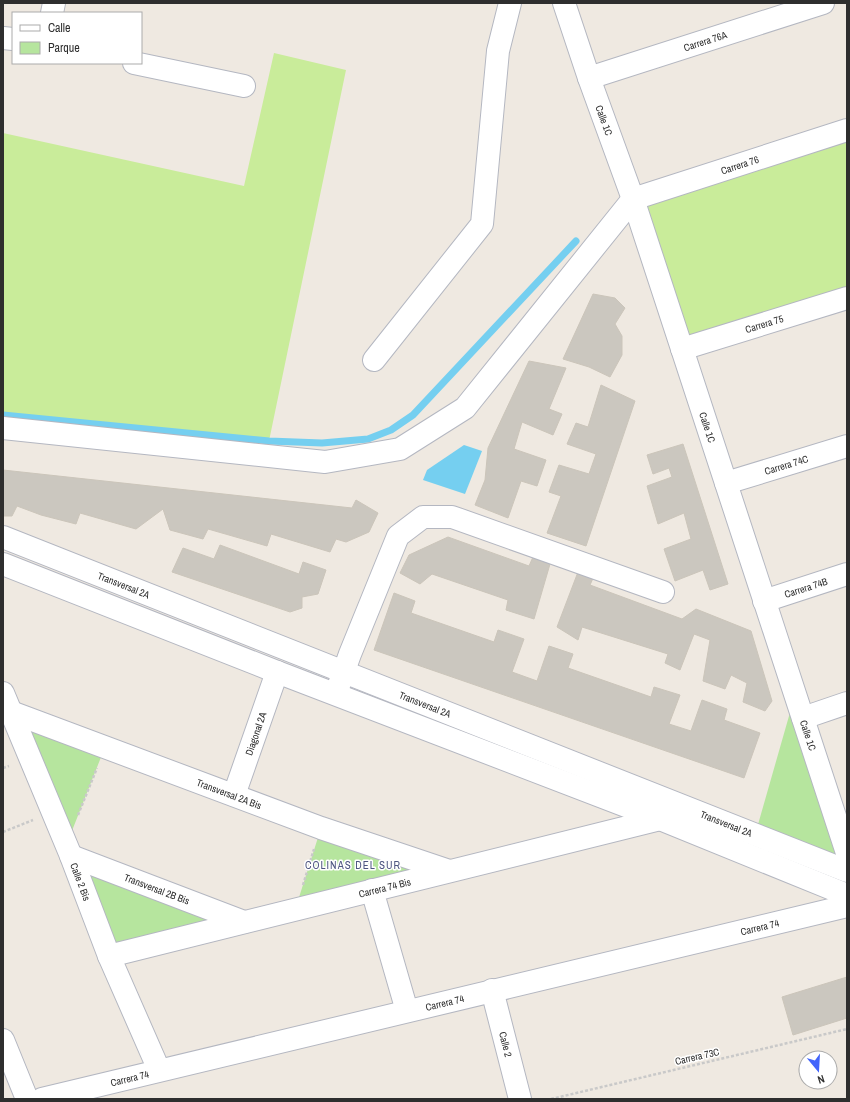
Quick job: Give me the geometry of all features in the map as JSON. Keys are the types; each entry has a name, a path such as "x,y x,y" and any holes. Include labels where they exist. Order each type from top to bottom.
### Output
{"street":[{"path":"374,360 482,224 498,51 510,3"},
{"name":"Calle 1C","path":"564,3 589,78 633,199 764,601 845,841"},
{"name":"Carrera 76A","path":"589,78 823,3"},
{"path":"139,64 244,86"},
{"name":"Carrera 76","path":"633,199 847,130"},
{"path":"3,428 325,462 400,449 465,408 633,199"},
{"name":"Carrera 75","path":"682,349 847,298"},
{"name":"Carrera 74C","path":"726,483 847,446"},
{"path":"336,694 350,654 398,536 423,517 452,517 663,592"},
{"name":"Transversal 2A","path":"3,537 847,871"},
{"path":"3,564 277,672 660,819 847,895"},
{"name":"Carrera 74B","path":"764,601 847,574"},
{"name":"Diagonal 2A","path":"234,795 277,672"},
{"name":"Transversal 2A Bis","path":"7,702 105,747 321,828 448,871"},
{"name":"Calle 2 Bis","path":"7,702 69,851 109,956 159,1070"},
{"path":"803,718 847,703"},
{"name":"Carrera 74 Bis","path":"109,956 660,819"},
{"name":"Transversal 2B Bis","path":"69,851 244,922"},
{"path":"372,890 407,1011"},
{"name":"Carrera 74","path":"42,1099 847,906"},
{"name":"Calle 2","path":"492,990 520,1099"},
{"path":"3,1040 27,1099"}],"path":[{"path":"69,851 105,747"},
{"path":"3,832 52,812"},
{"path":"295,910 321,828"},
{"name":"Carrera 73C","path":"551,1099 847,1029"}],"green space":[{"path":"274,53 346,70 269,441 3,415 3,133 244,186"},
{"path":"847,130 847,298 682,349 633,199"},
{"path":"795,695 847,871 755,835"},
{"path":"11,712 105,747 66,846"},
{"path":"321,828 449,871 295,910"},
{"path":"71,856 244,922 109,956"}],"water":[{"path":"464,445 482,451 465,494 423,480 427,470"}],"building":[{"path":"593,294 615,298 625,308 615,324 622,336 622,355 610,377 589,367 563,359"},
{"path":"529,361 566,368 549,409 562,414 553,435 522,422 514,449 546,460 537,486 521,481 508,518 475,505 485,480 488,448"},
{"path":"601,385 635,401 586,546 547,533 561,496 549,492 559,465 589,474 596,454 567,444 576,423 588,427"},
{"path":"683,444 728,584 710,590 703,570 675,581 664,549 691,539 684,513 658,524 647,486 672,477 669,468 653,474 647,455"},
{"path":"3,470 352,508 356,500 378,513 369,532 346,542 336,539 330,552 271,534 267,546 208,529 203,539 170,530 163,509 136,529 80,513 76,524 41,515 17,506 12,516 3,516"},
{"path":"448,537 529,566 533,557 550,564 534,619 506,610 508,600 432,574 420,584 400,573 409,555"},
{"path":"220,545 299,574 303,562 326,570 318,594 302,597 302,608 290,612 172,572 183,548 214,559"},
{"path":"578,572 594,576 590,585 682,619 696,609 751,631 772,701 765,711 743,702 747,683 731,675 725,689 703,681 710,640 694,634 680,670 665,663 668,654 582,627 578,640 557,627"},
{"path":"394,593 415,601 411,613 494,642 498,630 524,639 512,672 537,681 549,646 573,654 568,668 651,697 654,687 680,695 669,724 691,731 702,700 727,709 724,720 760,733 744,778 374,650"},
{"path":"847,977 847,1018 793,1035 782,997"}],"waterway":[{"path":"3,415 269,441 322,443 368,439 391,430 413,415 576,241"}],"district":[{"name":"COLINAS DEL SUR","path":"353,865"}]}
